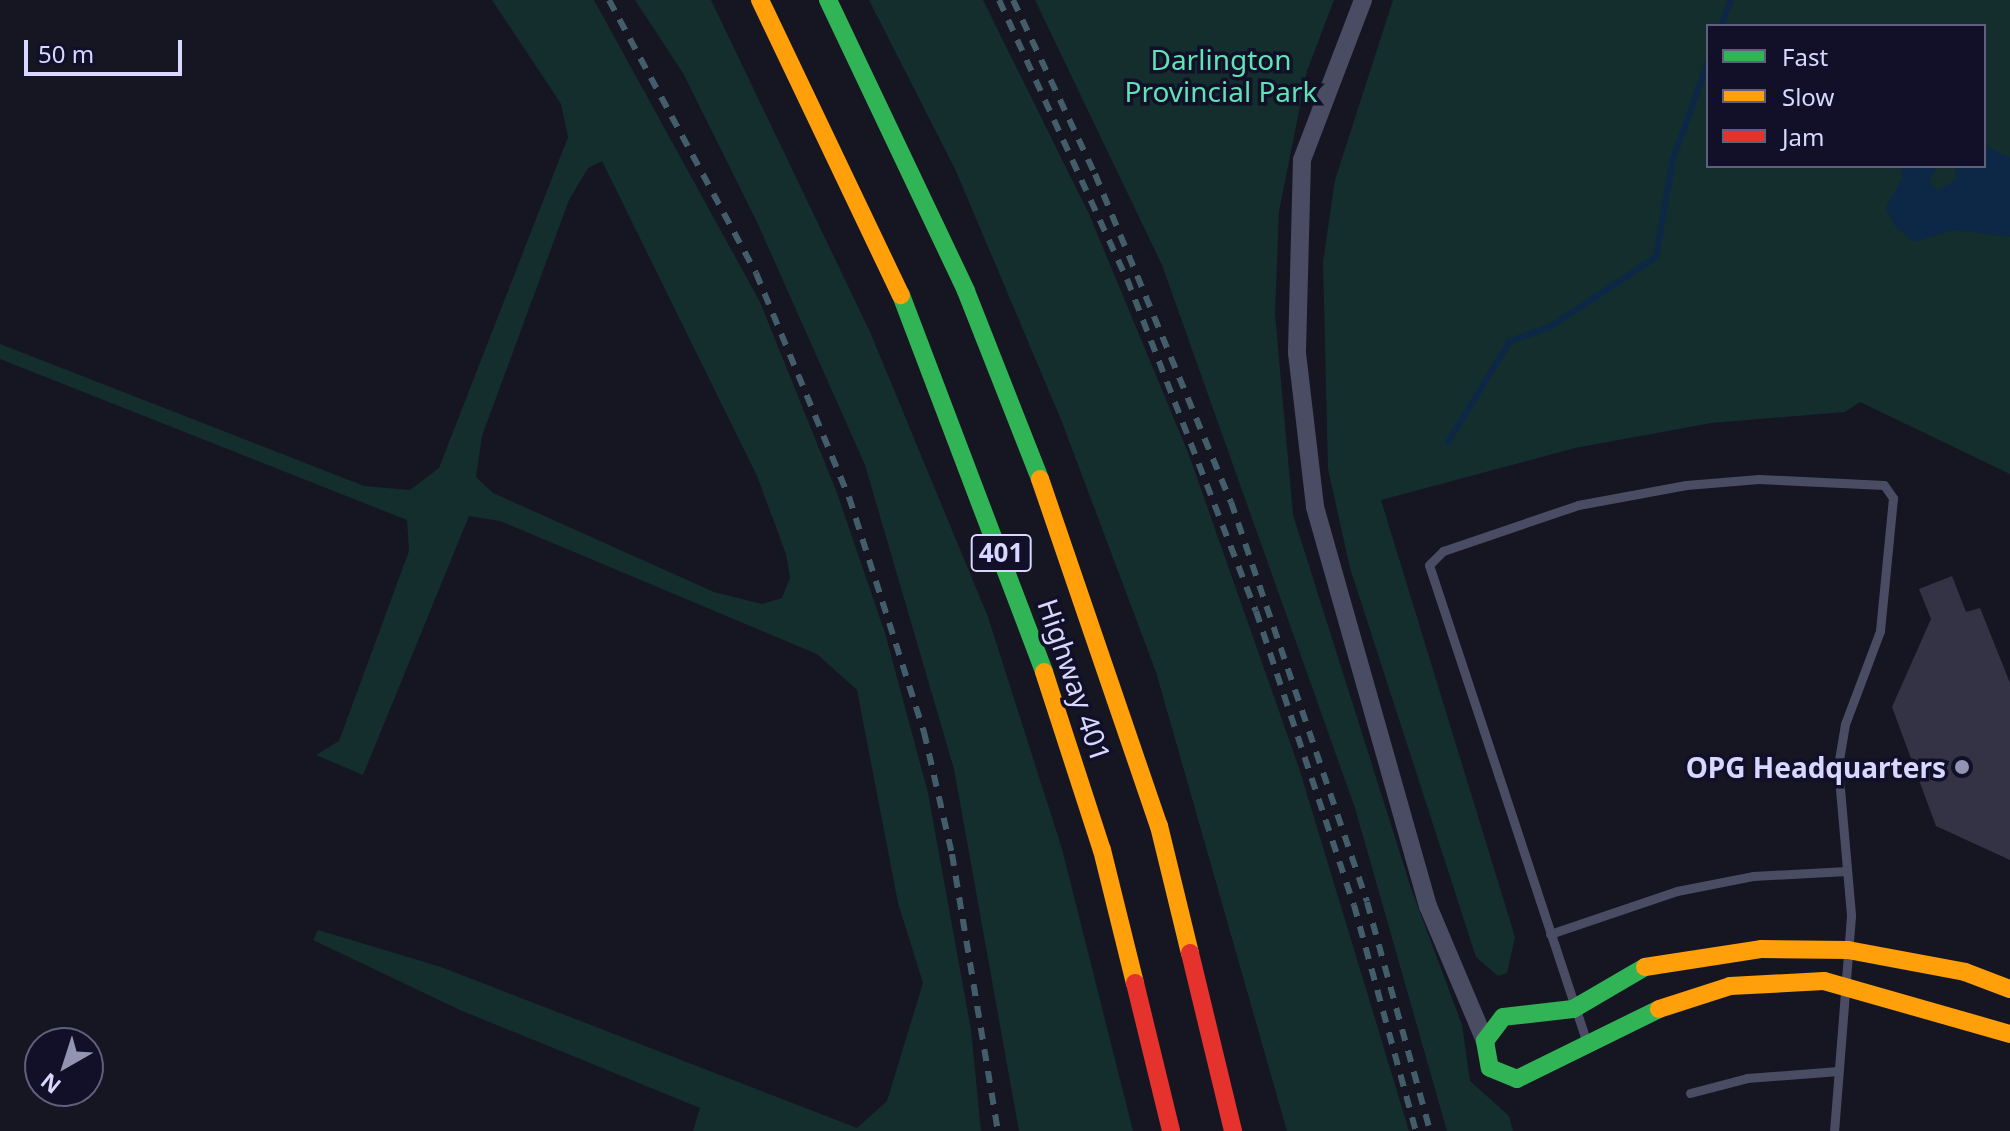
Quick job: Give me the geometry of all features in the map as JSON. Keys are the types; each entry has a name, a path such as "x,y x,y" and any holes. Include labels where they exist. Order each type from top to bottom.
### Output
{"main road":[{"name":"Highway 401","path":"760,0 855,190 925,351 1035,643 1102,850 1171,1131"},
{"name":"Highway 401","path":"828,0 966,291 1070,555 1159,826 1233,1131"},
{"path":"2010,989 1965,972 1848,950 1761,949 1653,963 1573,1009 1503,1017 1485,1041 1490,1068 1517,1079 1631,1018 1730,986 1824,981 2010,1034"}],"street":[{"path":"1363,0 1302,160 1297,353 1304,415 1315,507 1428,906 1485,1041"}],"lane":[{"path":"1587,1043 1573,1009 1429,565 1443,551 1578,505 1759,479 1884,485 1893,498 1880,631 1845,724 1838,766 1847,871 1848,950 1834,1131"},
{"path":"1550,934 1677,891 1753,876 1847,871"},
{"path":"1690,1093 1747,1078 1839,1071"}],"green space":[{"path":"492,0 594,0 760,302 837,493 885,633 928,793 971,1030 981,1131 693,1131 700,1108 460,1010 313,940 318,930 441,967 857,1128 887,1101 923,983 898,903 857,690 817,654 500,521 469,516 363,775 316,755 339,741 409,551 407,520 0,359 0,344 364,486 410,490 439,468 568,137 561,104","holes":["602,161 757,476 786,554 790,578 782,598 762,604 714,592 493,493 476,477 482,436 569,200 588,168"]},
{"path":"635,0 711,0 870,332 988,617 1062,849 1133,1131 1019,1131 954,769 865,465 757,222 683,73"},
{"path":"869,0 983,0 1089,214 1189,455 1299,768 1409,1131 1287,1131 1156,672 1062,422 956,171"},
{"name":"Darlington Provincial Park","path":"1035,0 1334,0 1307,71 1279,211 1275,314 1293,515 1411,888 1462,1025 1470,1081 1509,1116 1513,1131 1447,1131 1355,808 1162,265"},
{"path":"1393,0 2010,0 2010,474 1860,402 1845,412 1711,423 1575,448 1381,500 1515,937 1507,973 1498,976 1476,957 1350,568 1328,469 1323,262 1335,180"}],"water":[{"path":"1986,146 2010,158 2010,237 1954,230 1914,242 1895,226 1886,208 1903,177 1901,168 1936,168 1929,182 1938,191 1957,179 1955,168 1986,168"}],"building":[{"name":"OPG Headquarters","path":"1952,576 1966,612 1980,608 2010,683 2010,860 1936,826 1892,707 1931,619 1919,589"}],"waterway":[{"path":"1722,24 1731,0"},
{"path":"1448,442 1510,341 1550,327 1656,257 1673,159 1706,68"}],"railway":[{"path":"609,0 756,273 849,497 924,732 952,854 998,1131"},
{"path":"999,0 1127,279 1256,611 1354,905 1416,1131"},
{"path":"1013,0 1095,174 1231,502 1367,902 1430,1131"}],"traffic: fast":[{"path":"828,0 966,291 1040,479"},
{"path":"901,295 1044,672"},
{"path":"1645,967 1573,1009 1503,1017 1485,1041 1490,1068 1517,1079 1659,1009"}],"traffic: slow":[{"path":"760,0 901,295"},
{"path":"1040,479 1159,826 1190,953"},
{"path":"1044,672 1102,850 1135,983"},
{"path":"1645,967 1761,949 1848,950 1965,972 2010,989"},
{"path":"1659,1009 1730,986 1824,981 2010,1034"}],"traffic: jam":[{"path":"1190,953 1233,1131"},
{"path":"1135,983 1171,1131"}],"place":[{"name":"OPG Headquarters","path":"1962,767"}]}
